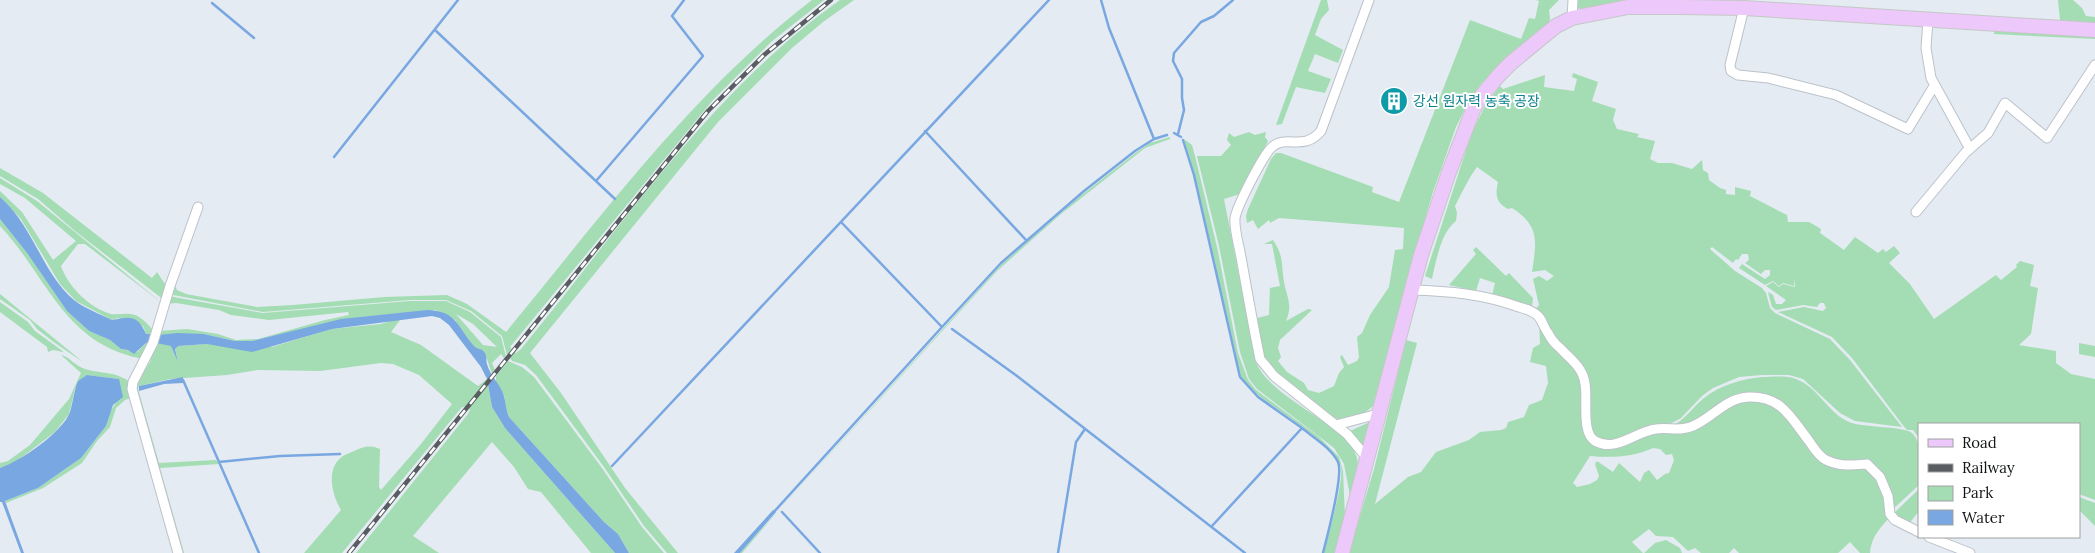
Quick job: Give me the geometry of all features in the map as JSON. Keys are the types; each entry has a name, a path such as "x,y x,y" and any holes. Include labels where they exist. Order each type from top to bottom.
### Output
{"main road":[{"path":"1342,553 1411,290 1434,212 1473,110 1498,75 1556,26 1572,18 1628,7 1744,8 2095,30"}],"street":[{"path":"1368,459 1357,444 1336,425 1264,367 1260,359 1235,218 1265,156 1273,146 1311,140 1321,131 1370,0"},
{"path":"1572,18 1573,0"},
{"path":"1744,8 1730,65 1731,71 1738,75 1768,78 1836,95 1908,129 1934,86"},
{"path":"1928,20 1926,48 1934,86 1970,149"},
{"path":"1916,212 1970,149 1988,133 2005,103 2047,138 2095,65"},
{"path":"178,553 132,389 133,382 154,338 180,254 198,207"},
{"path":"1411,290 1474,294 1531,311 1538,316 1550,336 1579,367 1584,376 1588,431 1590,437 1595,441 1614,444 1658,429 1674,431 1692,427 1728,401 1740,398 1773,400 1788,413 1816,452 1825,460 1846,466 1867,464 1875,470 1884,486 1890,514 1895,520 1918,532"},
{"path":"1336,425 1378,414"},
{"path":"1932,538 1970,553"}],"green space":[{"path":"812,0 824,0 771,42 713,100 510,347 512,349 507,355 502,336 471,311 446,300 410,300 263,312 168,294 173,281 177,290 186,294 257,307 384,297 447,295 467,304 506,332 613,200 688,115 727,74"},
{"path":"840,0 854,0 823,22 792,48 718,122 530,353 561,393 625,488 678,553 667,553 644,526 604,467 536,375 525,365 512,361 510,358 514,352 516,353 521,349 632,209 709,119 750,76 793,36"},
{"path":"1321,0 1327,0 1329,10 1321,19 1315,35 1343,50 1338,63 1315,54 1308,71 1331,79 1325,93 1296,87 1282,124 1276,125"},
{"path":"1536,0 1559,0 1549,10 1549,23 1496,68 1481,84 1467,105 1456,127 1433,192 1373,406 1361,414 1348,419 1343,420 1331,416 1287,383 1262,355 1257,318 1269,315 1270,288 1280,286 1272,244 1264,244 1273,240 1281,256 1289,306 1286,321 1308,309 1312,310 1280,340 1278,348 1281,357 1278,361 1287,372 1304,383 1308,390 1319,393 1334,386 1339,373 1344,367 1340,357 1342,355 1348,365 1357,361 1359,357 1357,337 1362,333 1370,315 1389,287 1395,250 1403,249 1404,228 1279,218 1270,223 1269,220 1258,229 1253,220 1247,223 1246,216 1271,159 1276,153 1281,153 1373,187 1372,192 1399,202 1470,20 1521,39 1529,18 1535,19 1539,1"},
{"path":"1577,0 1692,0 1691,2 1628,1 1580,9 1577,7"},
{"path":"2058,0 2073,0 2082,8 2086,16 2095,17 2095,25 2065,23 2066,20 2060,20"},
{"path":"1995,28 2095,33 2095,39 1994,34"},
{"path":"1573,73 1598,82 1592,101 1616,109 1613,120 1617,129 1639,134 1637,137 1655,141 1650,159 1658,163 1672,163 1692,169 1702,160 1703,170 1708,173 1709,180 1726,190 1726,194 1735,195 1735,187 1751,191 1750,196 1787,215 1788,222 1809,222 1821,229 1820,233 1844,250 1855,237 1878,253 1883,249 1886,252 1894,246 1900,253 1889,263 1910,284 1934,319 1996,275 2001,280 2017,267 2016,265 2020,261 2034,265 2030,286 2038,288 2031,334 2019,345 2056,351 2056,363 2071,374 2095,379 2095,500 2080,494 2080,423 1918,423 1918,437 1913,430 1907,430 1852,358 1832,337 1778,312 1804,307 1823,311 1826,308 1824,303 1820,303 1817,307 1803,305 1776,310 1772,307 1768,292 1773,295 1776,304 1782,304 1786,300 1766,286 1773,282 1779,287 1783,284 1795,287 1795,279 1794,286 1783,283 1779,286 1773,281 1765,285 1739,268 1742,264 1765,279 1770,275 1770,270 1765,270 1761,274 1745,263 1749,260 1748,254 1742,254 1733,263 1712,247 1710,249 1735,271 1762,288 1766,293 1770,308 1775,313 1830,339 1850,360 1902,427 1855,421 1840,413 1803,379 1789,375 1762,375 1739,377 1713,388 1702,396 1681,418 1668,425 1607,442 1591,435 1588,383 1534,311 1539,305 1533,279 1539,276 1547,281 1554,276 1545,270 1532,272 1535,244 1532,229 1521,215 1512,208 1508,209 1501,204 1497,198 1498,182 1477,167 1455,206 1457,213 1456,221 1446,232 1443,239 1432,279 1425,276 1472,132 1484,108 1498,88 1500,86 1503,89 1545,75 1544,87 1574,91 1577,79 1572,77"},
{"path":"1249,132 1255,135 1266,132 1265,137 1268,141 1240,194 1224,199 1256,362 1264,375 1277,388 1340,434 1351,446 1357,458 1358,467 1350,496 1344,464 1334,448 1257,389 1249,379 1240,352 1219,246 1197,156 1221,156 1231,145 1227,140 1229,133 1234,137"},
{"path":"1170,137 1170,139 1145,148 1061,214 997,271 740,553 1001,265 1078,198 1137,152 1150,143"},
{"path":"1184,139 1192,145 1195,156 1217,247 1238,353 1248,380 1256,390 1319,437 1339,457 1343,471 1345,517 1335,553 1324,553 1338,496 1341,467 1327,447 1315,436 1249,388 1241,376 1195,175"},
{"path":"0,168 43,193 152,278 157,272 167,287 164,300 75,231 38,199 0,176"},
{"path":"0,178 37,201 162,303 85,244 78,244 61,266 74,289 88,302 111,314 138,316 153,330 152,334 146,334 143,326 118,318 112,320 76,301 60,284 21,219 0,197 0,191 22,212 53,260 76,241 25,198 0,184"},
{"path":"0,219 27,253 67,311 89,331 110,340 121,349 137,352 146,343 150,342 144,359 117,351 95,339 76,324 60,306 17,246 0,226"},
{"path":"1476,247 1506,276 1509,273 1533,298 1532,306 1529,307 1492,296 1495,283 1480,278 1476,291 1449,285 1476,254 1473,250"},
{"path":"0,294 83,362 55,343 37,329 30,320 0,299"},
{"path":"168,296 263,313 410,301 446,301 470,312 501,337 506,357 504,358 501,354 492,363 495,370 492,374 487,359 474,347 455,320 435,310 362,317 252,341 235,341 204,334 158,335 159,331 187,329 218,334 236,340 258,339 349,315 348,312 269,320 231,315 219,310 176,303 166,304","holes":["456,314 473,324 497,347 483,345"]},
{"path":"0,302 64,352 53,350 48,352 47,347 0,312"},
{"path":"400,320 391,332 421,345 478,386 487,379 492,407 505,428 615,553 591,553 541,492 528,489 514,467 492,442 413,536 439,553 356,553 468,414 470,410 468,407 462,407 342,553 304,553 341,510 335,497 332,482 332,474 337,461 344,455 364,447 370,446 380,449 379,487 381,490 421,444 452,404 419,375 393,364 381,363 320,371 257,370 227,375 170,379 139,386 138,389 159,463 216,460 219,464 160,468 184,553 181,553 135,391 136,385 150,362 155,342 171,345 178,362 175,348 177,346 207,344 272,347 331,329 381,324"},
{"path":"1539,322 1581,378 1583,430 1588,439 1596,445 1650,431 1675,433 1735,404 1750,401 1770,404 1787,414 1801,438 1824,464 1829,466 1862,465 1874,471 1890,517 1874,537 1870,553 1860,553 1850,542 1838,553 1739,553 1734,548 1729,553 1701,553 1695,548 1688,551 1673,537 1656,536 1649,529 1632,542 1643,553 1349,553 1374,469 1406,340 1417,343 1375,504 1408,477 1421,472 1436,452 1469,440 1480,432 1506,428 1508,422 1524,417 1529,405 1542,400 1548,383 1546,366 1530,362 1533,348 1540,344","holes":["1653,448 1660,449 1666,455 1672,454 1674,460 1669,473 1657,480 1649,470 1644,473 1640,482 1619,463 1613,472 1597,461 1595,464 1599,476 1597,480 1577,487 1573,483 1590,456 1622,456"]},
{"path":"2079,343 2095,346 2095,357 2079,354"},
{"path":"61,355 85,369 124,378 130,382 131,398 125,400 116,408 110,427 97,441 82,463 43,488 6,503 5,501 38,488 81,458 106,426 110,412 117,401 119,379 87,375 75,389 69,414 55,432 13,464 0,468 0,463 8,461 30,445 69,399 81,373"},
{"path":"508,361 522,367 534,377 602,468 642,527 664,553 629,553 618,534 604,522 509,417 504,395 496,382 496,376"},
{"path":"1779,376 1796,379 1811,388 1835,413 1849,422 1901,429 1912,433 1918,444 1918,486 1892,510 1882,473 1875,465 1872,463 1847,463 1828,459 1784,405 1747,394 1701,420 1669,428 1684,418 1710,393 1724,386 1747,379"},
{"path":"1370,422 1364,447 1350,431"},
{"path":"1918,490 1918,512 1908,525 1893,514"},
{"path":"2080,497 2095,503 2095,526 2080,511"},
{"path":"1666,540 1680,548 1682,553 1644,553 1655,543"}],"water":[{"path":"0,197 21,222 54,277 74,300 112,320 133,318 140,323 146,334 152,334 150,342 146,343 134,354 128,350 121,349 110,340 89,331 67,311 27,253 0,219"},
{"path":"427,310 437,311 450,316 473,345 484,351 488,368 503,394 509,417 604,522 618,534 629,553 615,553 505,428 492,407 487,379 481,367 449,325 440,318 432,316 332,329 252,352 207,344 178,346 175,349 178,362 171,346 156,343 158,335 178,333 204,334 235,341 252,341 341,319"},
{"path":"87,375 119,379 123,397 113,405 106,426 81,458 38,488 5,501 24,553 21,553 2,502 0,502 0,468 29,453 59,428 70,412 78,381"},
{"path":"183,377 183,383 164,384 139,391 139,386"},
{"path":"773,510 776,512 740,553 734,553"}],"waterway":[{"path":"334,157 458,0"},
{"path":"596,181 703,56 672,16 684,0"},
{"path":"612,466 1049,0"},
{"path":"942,327 1001,263 1084,191 1135,151 1154,139 1109,28 1101,0"},
{"path":"1178,134 1184,110 1182,79 1173,61 1174,53 1201,22 1214,16 1233,0"},
{"path":"212,3 254,38"},
{"path":"435,30 615,199"},
{"path":"925,131 1026,240"},
{"path":"1174,133 1181,137"},
{"path":"1154,139 1167,135"},
{"path":"1183,140 1194,175 1240,377 1258,397 1302,428 1212,526"},
{"path":"772,514 942,327 841,222"},
{"path":"952,329 1017,376 1245,553"},
{"path":"183,380 259,553"},
{"path":"1302,428 1322,443 1338,462 1339,479 1323,553"},
{"path":"1058,553 1076,442 1085,429"},
{"path":"219,462 280,456 340,454"},
{"path":"782,512 820,553"}],"railway":[{"path":"349,553 708,111 764,55 831,0"}],"place":[{"name":"강선 원자력 농축 공장","path":"1394,101"}]}
